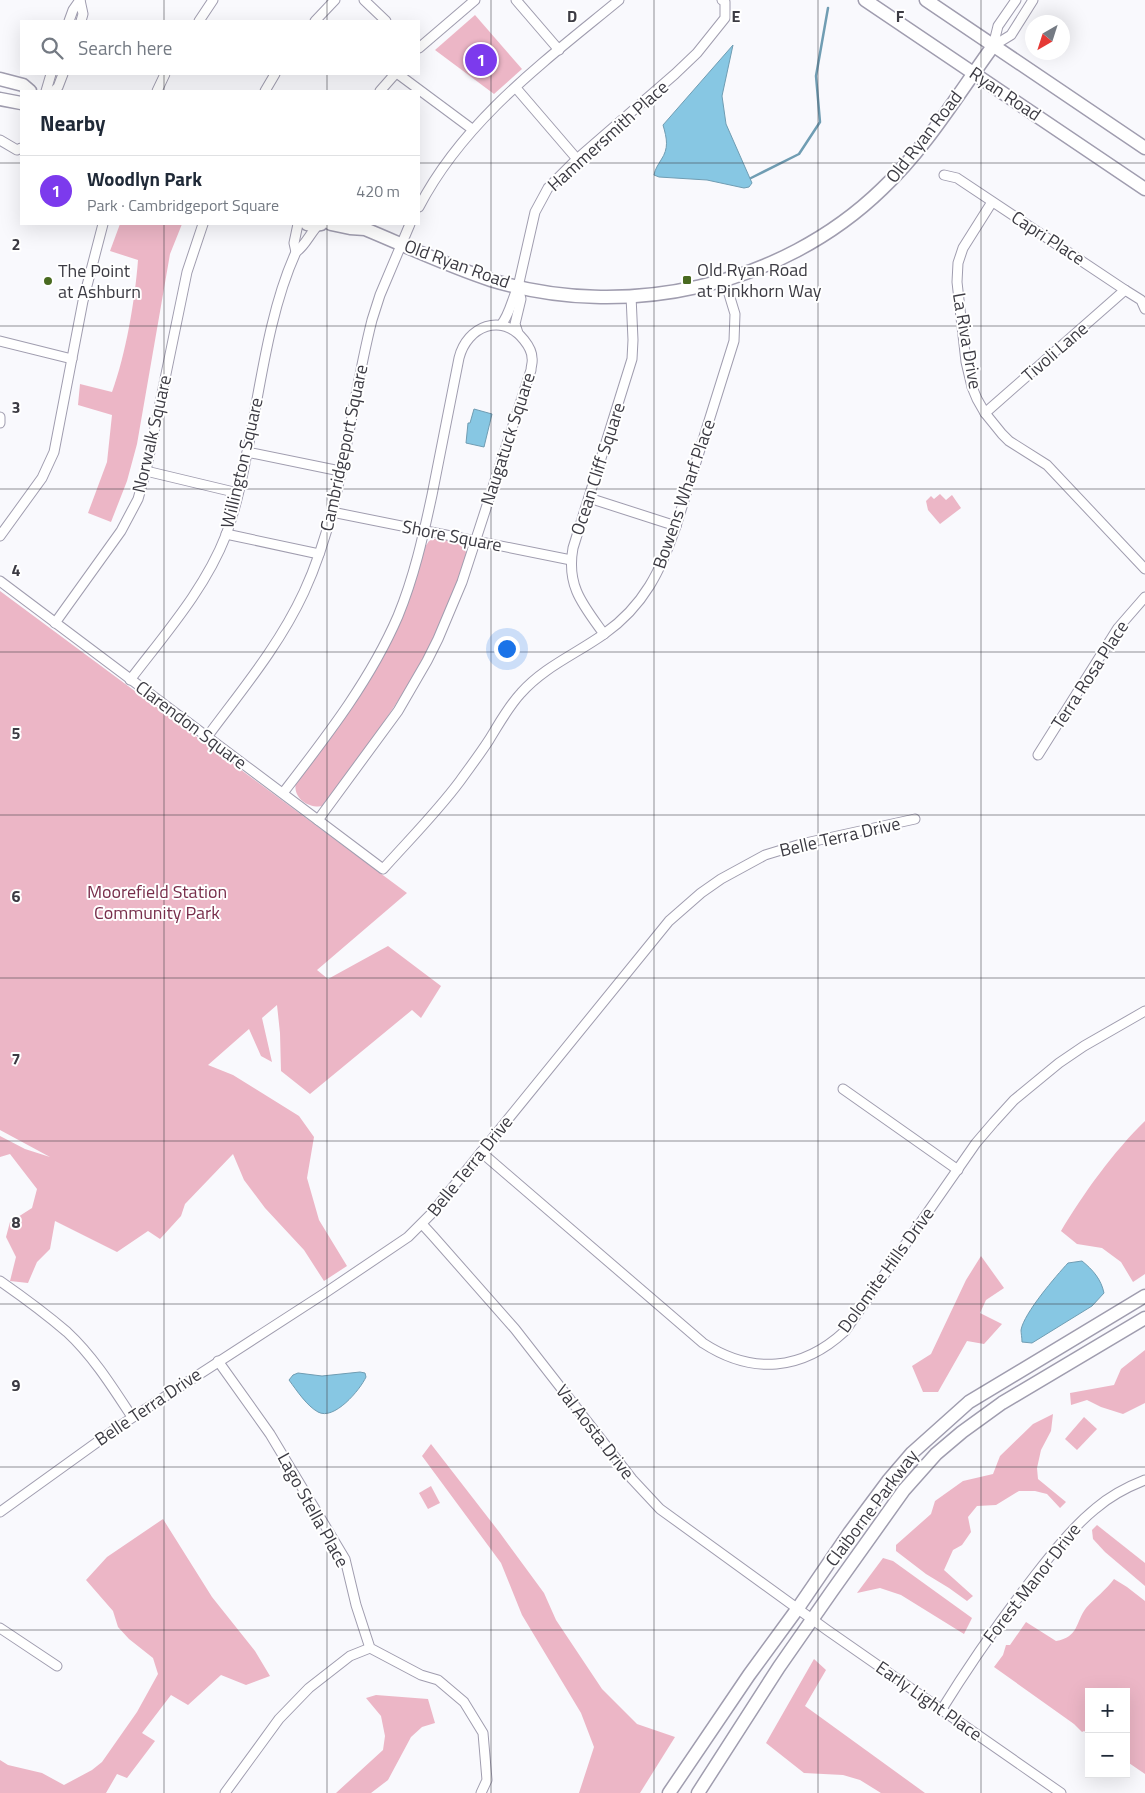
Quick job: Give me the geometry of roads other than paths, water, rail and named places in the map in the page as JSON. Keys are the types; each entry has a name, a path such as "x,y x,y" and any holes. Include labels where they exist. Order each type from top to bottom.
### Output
{"main road":[{"name":"Ryan Road","path":"865,0 1145,188"},
{"name":"Ryan Road","path":"926,0 1145,148"},
{"name":"Old Ryan Road","path":"336,225 350,228 362,226 472,273 518,286 566,295 594,297 631,296 672,292 725,281 804,246 842,223 882,190 909,162 945,115 993,46"},
{"path":"0,79 23,85 29,90"},
{"path":"0,99 20,103"},
{"name":"Claiborne Parkway","path":"670,1793 850,1532 888,1481 912,1453 969,1402 1145,1296"},
{"name":"Claiborne Parkway","path":"698,1793 812,1619 904,1490 936,1454 962,1432 1002,1403 1145,1318"}],"street":[{"path":"69,20 80,0"},
{"path":"80,0 81,20"},
{"path":"316,20 335,0"},
{"path":"364,0 385,20"},
{"path":"420,47 476,0"},
{"path":"516,0 559,50"},
{"path":"420,205 448,159 472,129 559,50 619,0"},
{"path":"993,46 998,26 1016,0"},
{"path":"993,46 1011,35 1033,0"},
{"name":"Hammersmith Place","path":"501,325 506,318 518,286 535,212 548,188 577,159 675,74 697,52 726,18 724,1"},
{"path":"199,20 208,2"},
{"path":"46,90 51,75"},
{"path":"55,90 63,75"},
{"path":"157,90 165,75"},
{"path":"266,90 275,75"},
{"path":"381,90 395,75"},
{"path":"397,75 418,90"},
{"path":"516,88 577,159"},
{"path":"420,91 472,129"},
{"path":"0,140 19,149"},
{"name":"Capri Place","path":"944,176 956,178 1140,300 1145,309"},
{"name":"La Riva Drive","path":"992,202 963,248 958,264 957,282 966,362 972,387 985,414 1009,441 1047,465 1145,568"},
{"path":"0,536 30,496 47,469 54,452 83,300 103,225"},
{"name":"Norwalk Square","path":"55,623 122,531 138,499 146,470 187,272 203,225"},
{"name":"Willington Square","path":"296,252 294,243 298,225"},
{"name":"Willington Square","path":"130,680 185,608 207,574 226,534 238,493 277,305 287,271 296,252 319,225"},
{"name":"Cambridgeport Square","path":"207,738 284,631 305,591 332,512 372,320 380,295 410,225"},
{"name":"Bowens Wharf Place","path":"382,869 432,817 484,748 509,708 526,688 540,674 604,634 630,611 648,588 662,564 676,526 734,341 735,314 725,281"},
{"name":"Hammersmith Place","path":"518,286 522,299 515,324 518,333"},
{"name":"Tivoli Lane","path":"985,414 1125,290"},
{"name":"Ocean Cliff Square","path":"604,634 583,605 573,584 571,560 573,548 632,359 631,296"},
{"path":"283,793 348,705 376,661 398,616 426,530 464,343 472,333 488,326 501,325 518,333"},
{"name":"Naugatuck Square","path":"318,820 398,711 427,661 458,591 530,370 532,358 528,346 518,333"},
{"path":"0,341 72,359"},
{"path":"0,417 0,423"},
{"path":"247,452 340,471"},
{"path":"146,470 238,493"},
{"path":"589,498 676,526"},
{"name":"Shore Square","path":"332,512 571,560"},
{"path":"226,534 319,554"},
{"name":"Clarendon Square","path":"0,581 382,869"},
{"name":"Terra Rosa Place","path":"1038,755 1118,628 1145,597"},
{"name":"Belle Terra Drive","path":"0,1512 132,1418 408,1237 422,1224 669,921 701,893 721,879 765,855 801,844 915,819"},
{"name":"Dolomite Hills Drive","path":"481,1152 703,1343 730,1358 744,1363 761,1365 792,1362 806,1358 827,1346 845,1331 994,1122 1036,1080 1084,1046 1145,1011"},
{"path":"843,1089 958,1170"},
{"name":"Val Aosta Drive","path":"422,1224 515,1329 644,1493 668,1516 798,1608"},
{"path":"0,1281 68,1333 99,1368 132,1418"},
{"name":"Lago Stella Place","path":"218,1361 270,1434 345,1559 356,1605 370,1648"},
{"name":"Forest Manor Drive","path":"942,1710 963,1675 1009,1609 1046,1561 1081,1521 1114,1495 1145,1480"},
{"name":"Early Light Place","path":"798,1608 1061,1793"},
{"path":"0,1628 57,1666"},
{"path":"225,1793 279,1719 305,1693 350,1656 370,1648 421,1675 438,1680 464,1702 483,1733 487,1780 481,1793"}],"water":[{"path":"733,45 722,96 726,124 752,183 749,187 744,188 707,180 659,177 654,175 664,156 666,147 663,125"},
{"path":"474,409 492,414 484,447 466,443 468,423 470,423"},
{"path":"1082,1261 1096,1275 1104,1293 1092,1306 1032,1343 1022,1342 1021,1330 1023,1323 1041,1295 1068,1263"},
{"path":"298,1373 322,1376 365,1373 366,1377 346,1403 324,1414 310,1406 289,1380"}],"waterway":[{"path":"751,178 799,154 820,122 816,76 828,8"}],"place":[{"name":"Woodlyn Park","path":"481,60"},
{"name":"Old Ryan Road at Pinkhorn Way","path":"687,280"},
{"name":"The Point at Ashburn","path":"48,281"}],"park label":[{"name":"Moorefield Station Community Park","path":"157,902"}]}
